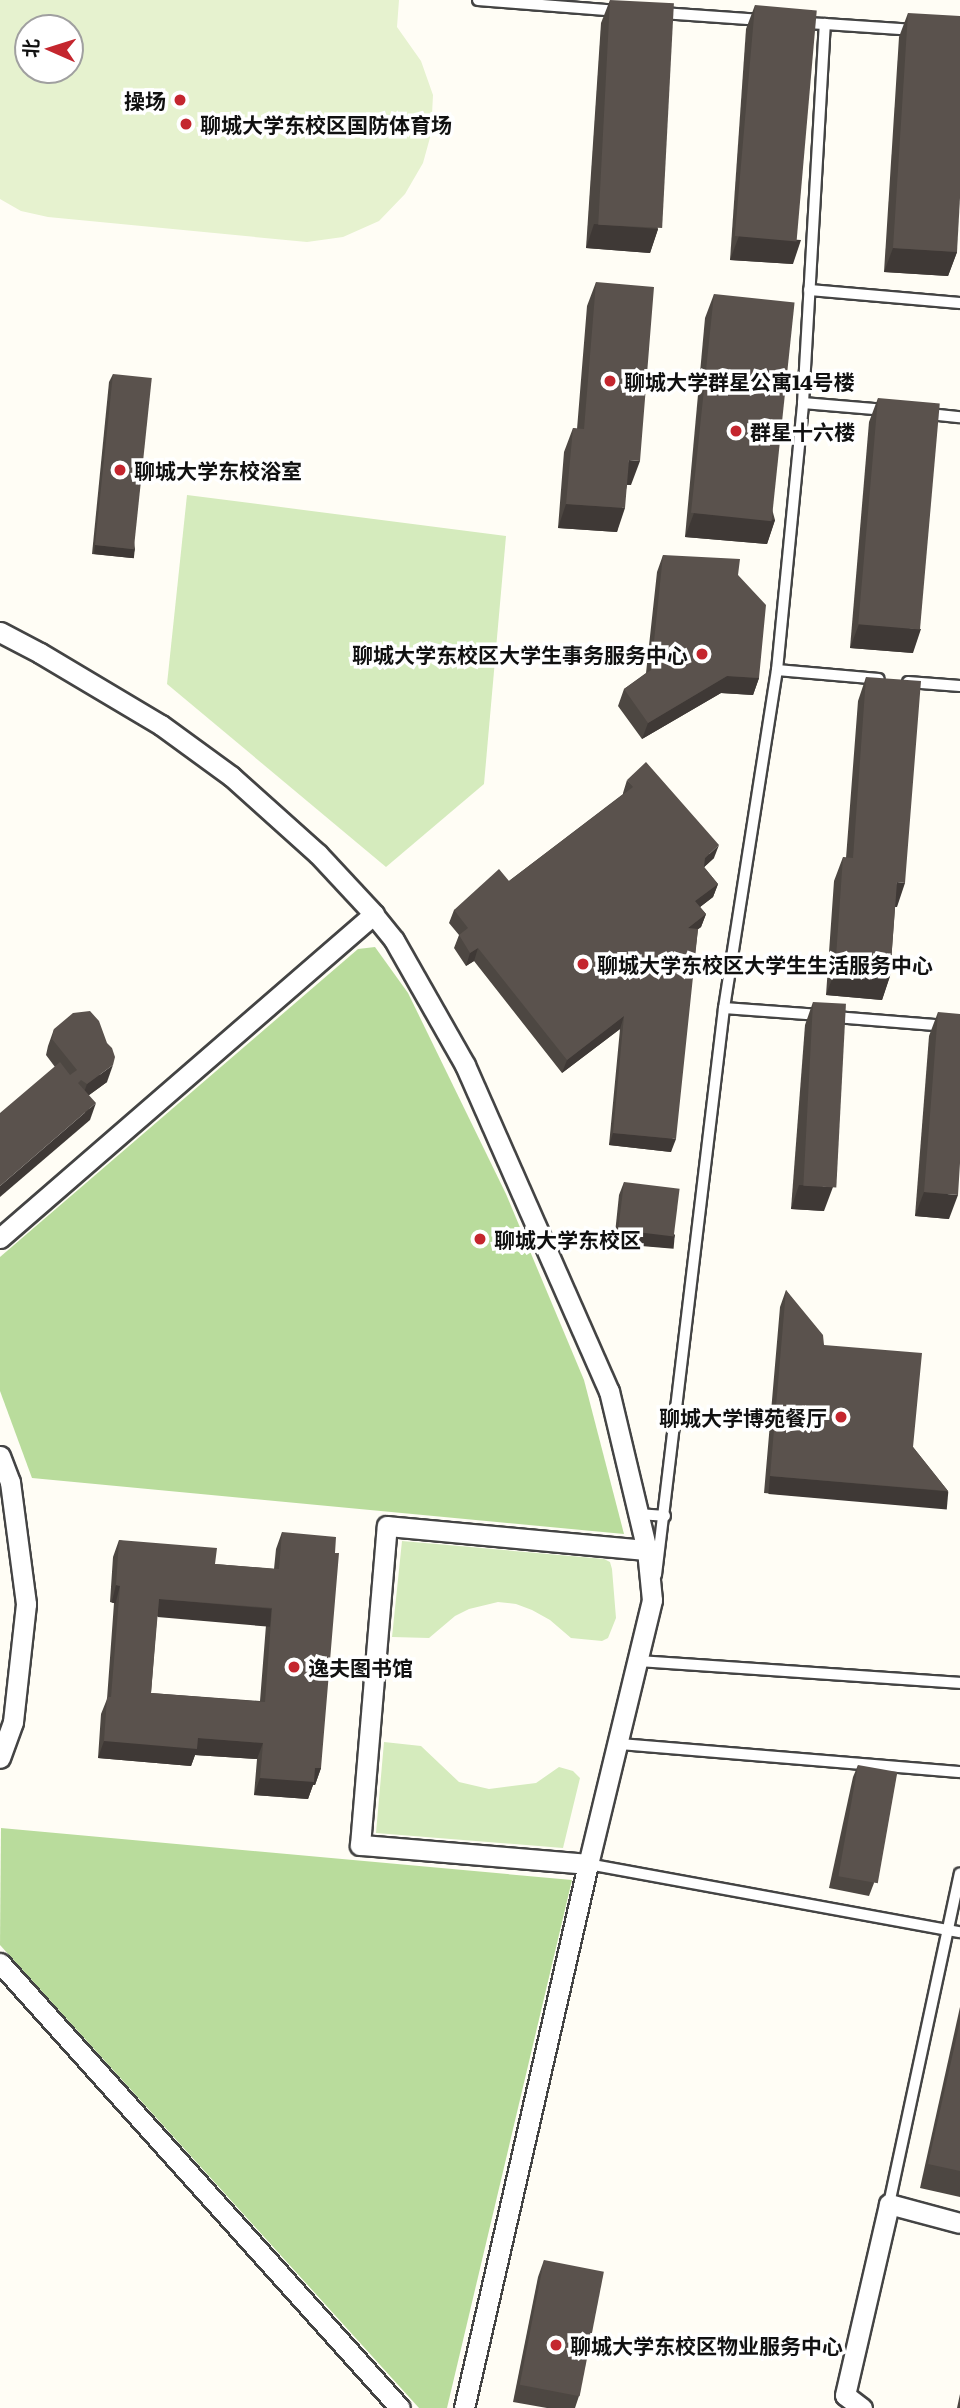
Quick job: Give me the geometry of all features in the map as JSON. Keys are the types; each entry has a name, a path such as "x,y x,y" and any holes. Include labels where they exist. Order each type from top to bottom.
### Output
{"street":[{"path":"0,632 161,725 231,776 318,855 373,914 413,972 465,1065 609,1391 647,1550 652,1600 640,1661 588,1864 464,2408"},
{"path":"0,1238 373,914"},
{"path":"0,1457 10,1482 26,1604 13,1723 0,1758"},
{"path":"588,1864 360,1845 387,1527 647,1550"},
{"path":"0,1963 400,2408"},
{"path":"862,2408 843,2402 889,2204 960,2222"}],"lane":[{"path":"478,0 630,11"},
{"path":"644,12 769,20"},
{"path":"797,22 933,31"},
{"path":"652,1600 666,1516 724,1008 777,670 803,403 825,24"},
{"path":"809,290 960,303"},
{"path":"803,403 895,411"},
{"path":"921,414 960,417"},
{"path":"777,670 960,686"},
{"path":"724,1008 960,1027"},
{"path":"637,1514 666,1516"},
{"path":"640,1661 960,1683"},
{"path":"619,1744 960,1772"},
{"path":"588,1864 960,1932"},
{"path":"889,2204 946,1929 960,1874"}],"green space":[{"path":"0,0 399,0 397,27 421,61 433,95 431,134 423,163 405,194 379,221 343,237 307,242 48,217 21,211 0,199"},
{"path":"187,495 506,536 484,784 386,867 167,684"},
{"path":"375,947 408,993 506,1194 584,1380 624,1534 32,1478 0,1391 0,1257 358,949"},
{"path":"402,1541 604,1559 610,1562 612,1569 616,1618 608,1638 602,1641 571,1638 550,1620 532,1610 516,1604 498,1602 469,1609 455,1616 429,1638 392,1637"},
{"path":"384,1742 421,1746 459,1782 489,1789 536,1783 559,1767 573,1771 580,1778 563,1848 376,1833"},
{"path":"1,1828 572,1880 447,2408 419,2408 0,1945"}],"building":[{"path":"610,0 674,3 662,228 598,225"},
{"path":"755,5 817,10 797,242 735,236"},
{"path":"908,13 960,16 960,198 957,252 893,248"},
{"name":"聊城大学群星公寓14号楼","path":"596,282 654,287 640,461 629,460 625,508 566,504 573,428 584,429"},
{"name":"群星十六楼","path":"714,294 795,302 772,521 691,513"},
{"name":"聊城大学东校浴室","path":"113,374 152,378 134,549 95,545"},
{"path":"878,398 940,403 920,630 858,624"},
{"name":"聊城大学东校区大学生事务服务中心","path":"663,555 740,559 738,575 766,605 759,678 727,676 648,723 624,689 651,670"},
{"path":"866,677 921,681 905,883 897,882 890,976 835,971 843,857 853,858"},
{"name":"聊城大学东校区大学生生活服务中心","path":"646,762 719,845 705,858 704,867 718,884 695,901 706,914 688,928 698,929 676,1139 613,1133 624,1016 567,1060 478,948 470,953 459,935 468,928 454,910 499,869 509,881 633,787 627,780"},
{"path":"813,1002 846,1004 836,1187 803,1186"},
{"path":"90,1011 99,1021 115,1057 113,1065 87,1084 81,1080 78,1083 96,1103 0,1186 0,1113 60,1062 70,1075 77,1070 52,1039 54,1029 73,1013"},
{"path":"938,1012 960,1014 958,1195 924,1192"},
{"path":"624,1182 680,1189 674,1236 618,1230"},
{"name":"聊城大学博苑餐厅","path":"786,1290 823,1335 824,1345 922,1353 913,1447 948,1491 770,1476"},
{"name":"逸夫图书馆","path":"282,1532 336,1537 335,1553 339,1553 321,1768 315,1768 314,1782 260,1778 263,1743 198,1738 197,1749 104,1741 107,1697 111,1697 120,1586 116,1585 119,1540 217,1548 215,1564 279,1569","holes":["159,1599 272,1608 265,1702 151,1693"]},
{"path":"858,1765 897,1772 878,1883 838,1876"},
{"path":"960,2022 960,2171 928,2164"},
{"name":"聊城大学东校区物业服务中心","path":"544,2260 604,2272 580,2396 520,2385"}],"place":[{"name":"操场","path":"180,100"},
{"name":"聊城大学东校区国防体育场","path":"186,124"},
{"name":"聊城大学群星公寓14号楼","path":"610,381"},
{"name":"群星十六楼","path":"736,431"},
{"name":"聊城大学东校浴室","path":"120,470"},
{"name":"聊城大学东校区大学生事务服务中心","path":"702,654"},
{"name":"聊城大学东校区大学生生活服务中心","path":"583,964"},
{"name":"聊城大学东校区","path":"480,1239"},
{"name":"聊城大学博苑餐厅","path":"841,1417"},
{"name":"逸夫图书馆","path":"294,1667"},
{"name":"聊城大学东校区物业服务中心","path":"556,2345"}]}
